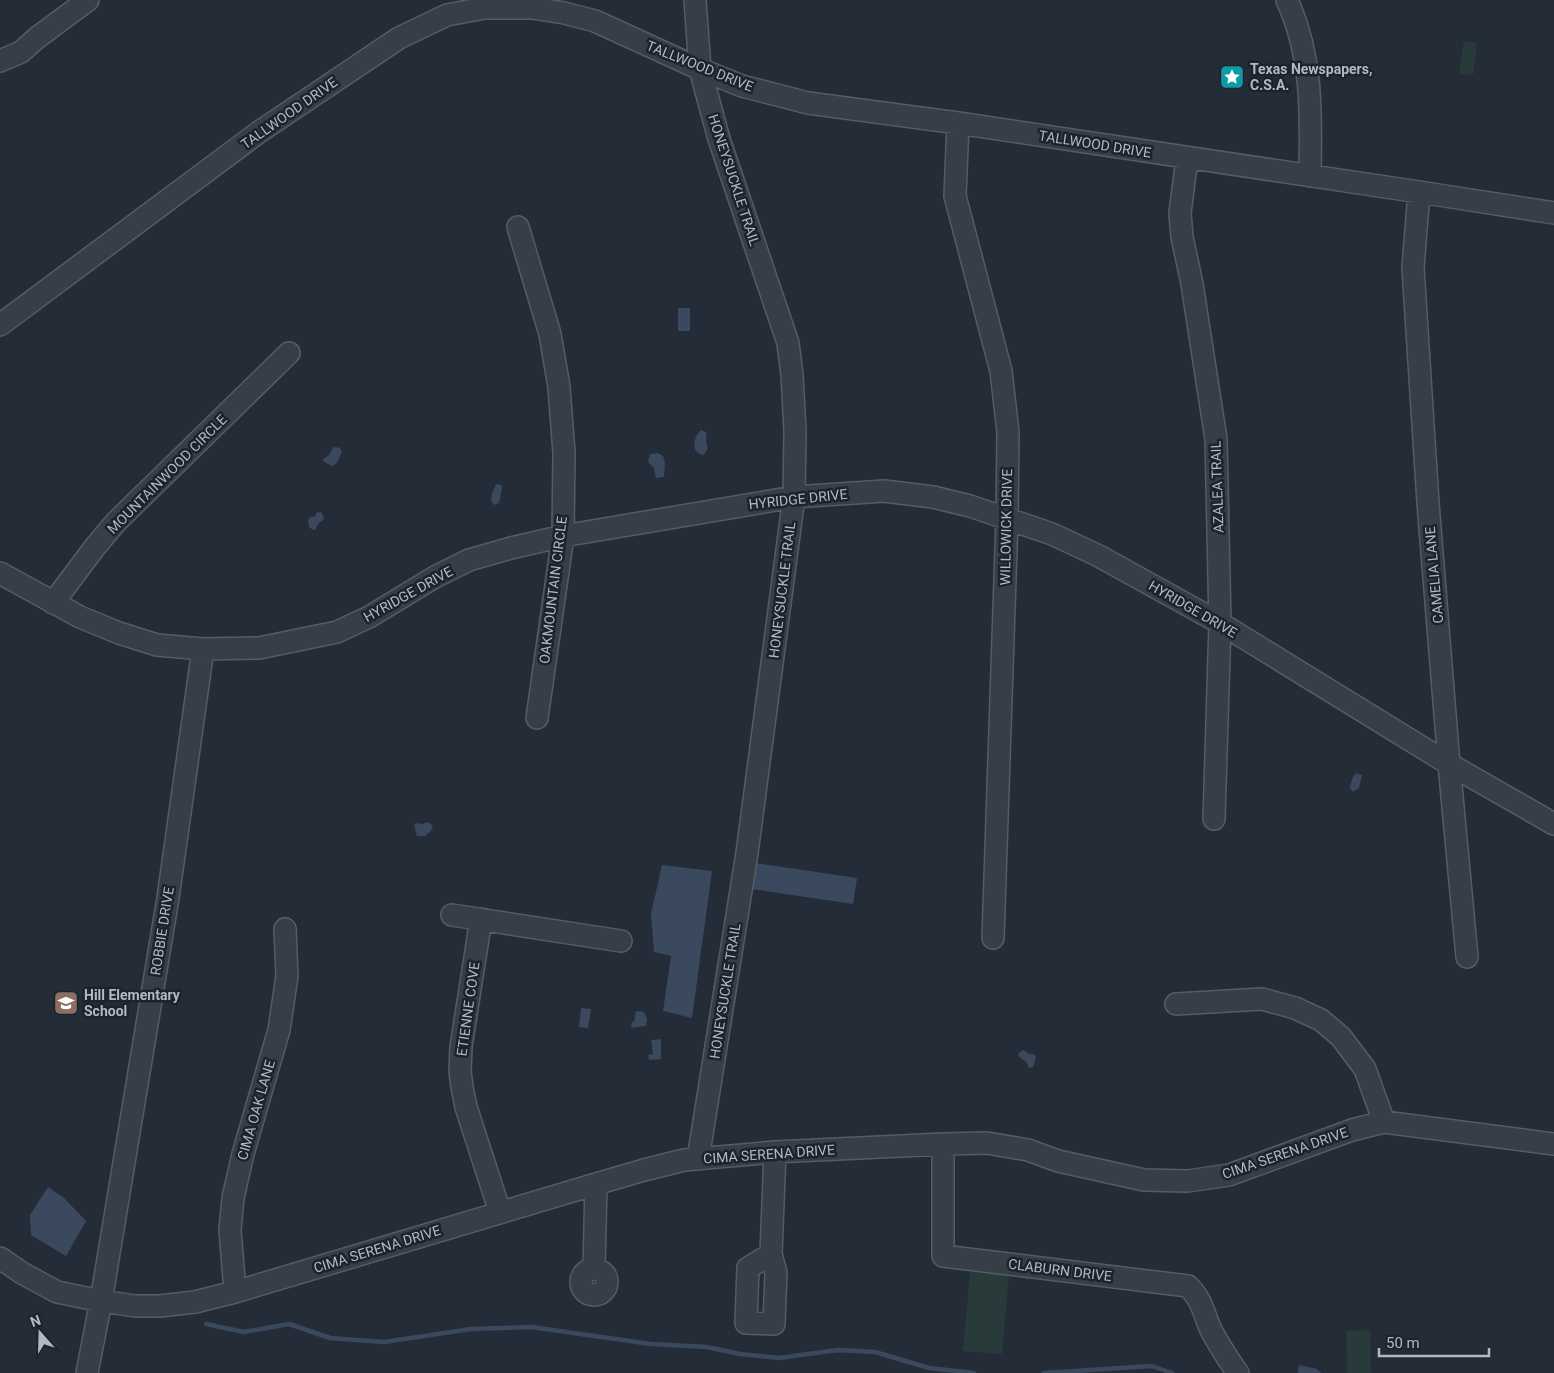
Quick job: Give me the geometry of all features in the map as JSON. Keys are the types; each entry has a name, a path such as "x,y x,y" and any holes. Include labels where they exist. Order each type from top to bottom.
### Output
{"street":[{"path":"0,61 21,52 88,0"},
{"name":"HONEYSUCKLE TRAIL","path":"695,0 700,69 719,139 788,343 795,431 794,497 748,853 698,1159"},
{"path":"1287,0 1301,41 1309,78 1311,113 1310,176"},
{"name":"TALLWOOD DRIVE","path":"0,325 259,132 441,8 532,8 596,21 700,69 742,86 808,103 958,123 1554,213"},
{"name":"WILLOWICK DRIVE","path":"958,123 955,196 1001,371 1008,432 1007,519 993,938"},
{"name":"AZALEA TRAIL","path":"1187,158 1180,213 1182,236 1192,284 1216,439 1220,623 1214,819"},
{"name":"CAMELIA LANE","path":"1419,192 1413,268 1428,503 1467,957"},
{"name":"OAKMOUNTAIN CIRCLE","path":"518,227 550,334 559,387 564,452 563,536 537,718"},
{"name":"MOUNTAINWOOD CIRCLE","path":"53,603 116,522 289,353"},
{"name":"HYRIDGE DRIVE","path":"0,573 80,617 157,645 203,650 259,648 337,632 369,617 435,577 469,560 563,536 794,497 884,491 934,497 970,506 1052,534 1099,556 1220,623 1449,764 1554,824"},
{"name":"ROBBIE DRIVE","path":"87,1373 101,1301 168,898 203,650"},
{"path":"452,915 620,941"},
{"name":"ETIENNE COVE","path":"481,920 461,1047 460,1071 466,1107 500,1212"},
{"name":"CIMA OAK LANE","path":"235,1292 230,1230 233,1198 279,1030 287,976 285,930"},
{"path":"1176,1004 1262,999 1295,1008 1321,1020 1341,1037 1365,1068 1384,1122"},
{"name":"CIMA SERENA DRIVE","path":"0,1258 22,1273 57,1292 135,1306 160,1306 195,1302 235,1292 500,1212 684,1160 775,1152 987,1142 1028,1150 1058,1161 1144,1180 1188,1182 1228,1175 1352,1130 1384,1122 1554,1144"},
{"name":"CLABURN DRIVE","path":"943,1144 943,1256 1188,1286 1198,1296 1212,1331 1238,1373"},
{"path":"771,1254 775,1152"},
{"path":"594,1268 596,1184"}],"shaded area":[{"path":"1464,41 1477,43 1473,75 1459,73"},
{"path":"970,1272 1009,1275 1002,1354 963,1351"},
{"path":"1370,1330 1371,1373 1347,1373 1346,1331"}],"water":[{"path":"678,308 690,308 690,331 678,331"},
{"path":"701,430 706,432 708,448 704,455 696,451 694,445 696,437"},
{"path":"334,446 336,448 339,447 342,452 337,463 332,466 324,462 323,459 329,455"},
{"path":"658,453 663,456 665,462 664,477 656,478 654,468 648,462 650,454"},
{"path":"496,484 502,485 502,487 499,503 494,505 491,500"},
{"path":"316,513 322,513 324,519 313,530 309,527 308,521 310,517 316,516"},
{"path":"1356,773 1362,775 1359,788 1353,792 1350,788"},
{"path":"428,822 433,826 431,831 425,836 417,836 414,825"},
{"path":"756,863 857,878 853,904 752,889"},
{"path":"662,865 712,871 692,1018 663,1011 671,956 654,952 651,914"},
{"path":"581,1008 591,1009 588,1028 579,1027"},
{"path":"636,1011 644,1012 647,1019 646,1026 631,1028"},
{"path":"661,1039 661,1059 649,1060 648,1055 653,1054 651,1040"},
{"path":"1023,1050 1035,1055 1033,1067 1029,1068 1026,1062 1018,1056"},
{"path":"48,1187 64,1198 86,1221 66,1256 31,1235 30,1215"},
{"path":"1299,1365 1317,1369 1321,1373 1298,1373"}],"waterway":[{"path":"206,1324 244,1332 289,1324 330,1338 384,1342 471,1329 531,1327 651,1344 707,1347 740,1354 779,1358 838,1350 875,1352 929,1368 974,1373"},
{"path":"1044,1373 1152,1366 1172,1373"}],"place":[{"name":"Texas Newspapers, C.S.A.","path":"1232,77"},
{"name":"Hill Elementary School","path":"66,1003"}]}
